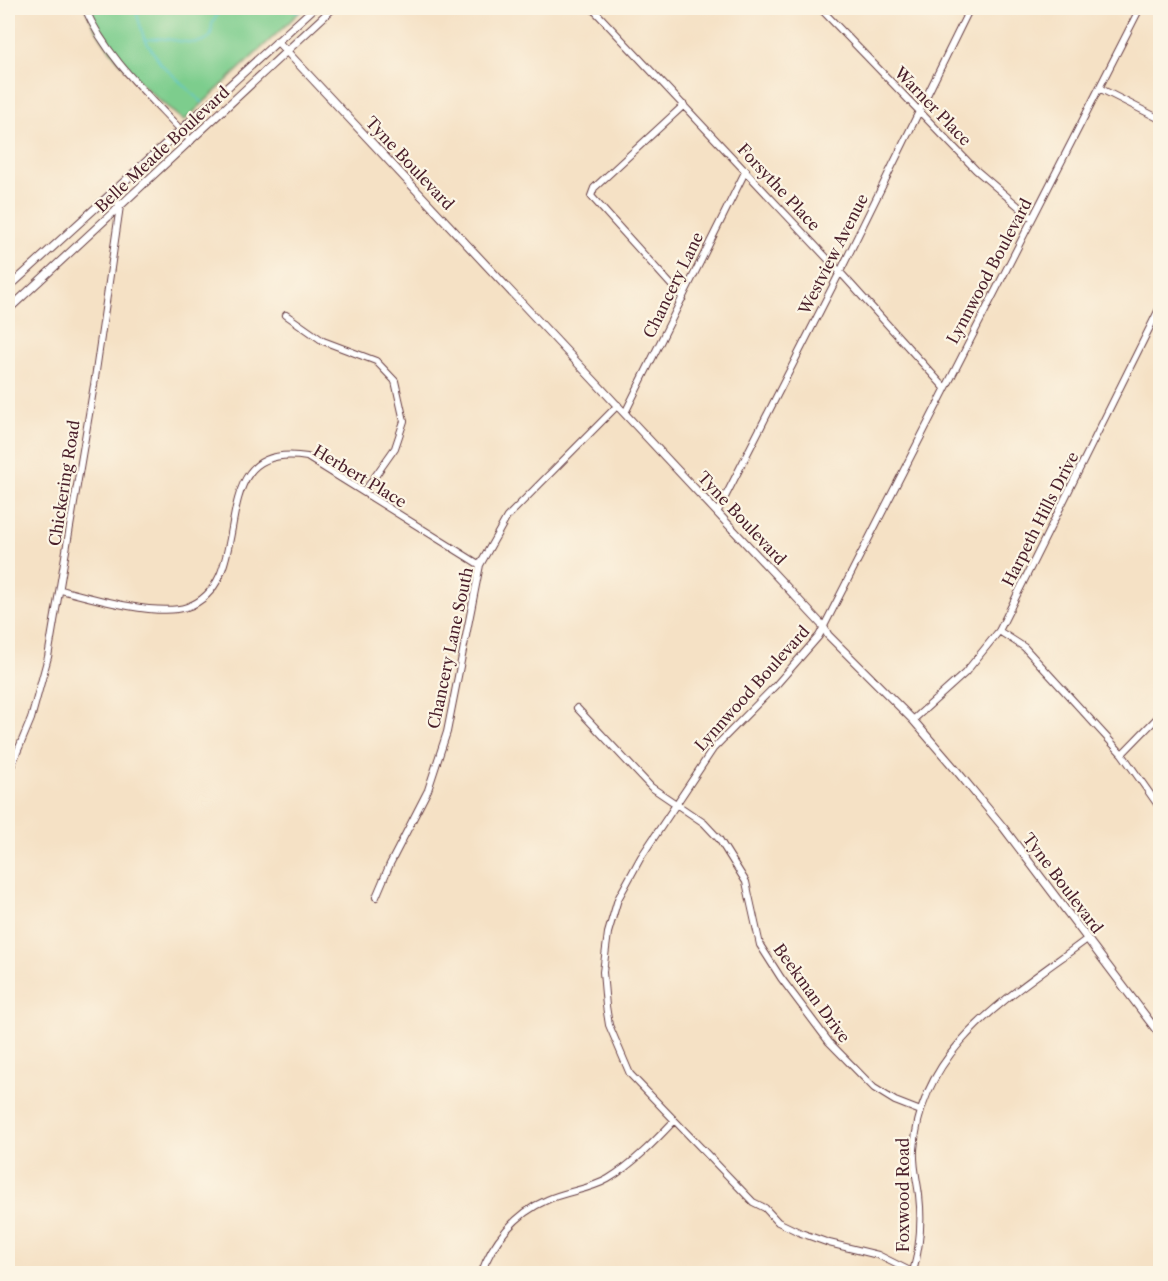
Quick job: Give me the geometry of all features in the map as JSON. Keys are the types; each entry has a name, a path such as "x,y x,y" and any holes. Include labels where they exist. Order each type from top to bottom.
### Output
{"street":[{"path":"85,8 93,26 128,74 191,141"},
{"name":"Belle Meade Boulevard","path":"8,288 314,8"},
{"name":"Belle Meade Boulevard","path":"8,310 333,8"},
{"name":"Forsythe Place","path":"592,8 746,170 944,387"},
{"name":"Warner Place","path":"820,8 976,170 1032,218"},
{"name":"Westview Avenue","path":"718,511 840,272 970,8"},
{"name":"Lynnwood Boulevard","path":"915,1273 878,1254 829,1243 778,1222 765,1208 753,1202 630,1074 609,1025 603,972 608,933 618,899 674,804 713,750 777,684 819,636 944,387 1140,8"},
{"name":"Tyne Boulevard","path":"277,41 718,511 823,626 828,635 913,720 1000,824 1087,939 1158,1025 1161,1035"},
{"path":"1099,88 1161,119"},
{"path":"683,298 591,196 594,188 684,105"},
{"name":"Chancery Lane","path":"625,413 746,170"},
{"path":"111,193 120,206"},
{"name":"Chickering Road","path":"8,774 39,694 61,590 120,206"},
{"name":"Harpeth Hills Drive","path":"913,720 965,673 999,631 1161,307"},
{"path":"286,315 322,341 376,361 395,381 404,421 395,448 364,492"},
{"name":"Chancery Lane South","path":"376,897 390,864 428,790 447,732 480,565 507,517 618,405"},
{"name":"Herbert Place","path":"61,590 104,601 169,611 186,607 203,599 221,575 244,483 252,467 268,458 289,454 307,457 480,565"},
{"path":"999,631 1024,647 1122,754 1161,808"},
{"name":"Beekman Drive","path":"577,708 633,770 674,804 704,823 719,839 746,882 760,945 781,978 830,1042 874,1088 895,1101 918,1110"},
{"path":"1122,754 1161,715"},
{"name":"Foxwood Road","path":"915,1273 920,1247 919,1195 913,1168 918,1110 947,1055 977,1022 1087,939"},
{"path":"481,1274 504,1232 527,1210 548,1199 582,1190 608,1178 647,1150 674,1120"}],"green space":[{"path":"85,8 304,8 184,121 127,70 104,41"}],"waterway":[{"path":"135,8 144,38 161,64 203,103"},
{"path":"146,40 155,38 189,42 204,40 211,36 212,24 221,8"},
{"path":"291,8 300,13"}]}
